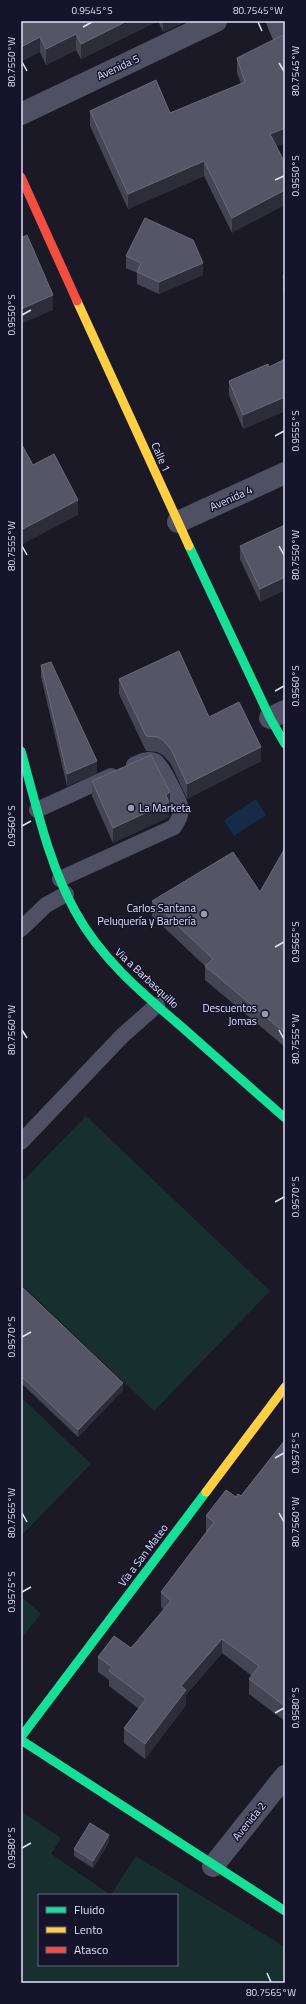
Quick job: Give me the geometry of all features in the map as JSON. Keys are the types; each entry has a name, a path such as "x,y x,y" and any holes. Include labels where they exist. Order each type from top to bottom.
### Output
{"street":[{"name":"Avenida 5","path":"21,114 216,21"},
{"path":"276,21 285,40"},
{"name":"Calle 1","path":"21,177 178,522 278,715 285,744"},
{"name":"Avenida 4","path":"178,522 285,474"},
{"name":"Via a Barbasquillo","path":"21,751 37,810 60,879 66,894 95,943 113,966 285,1118"},
{"name":"Vía a San Mateo","path":"21,1737 285,1387"},
{"path":"21,1740 213,1866 285,1911"},
{"name":"Avenida 2","path":"213,1866 285,1776"}],"lane":[{"path":"37,810 149,760 156,761 162,768 181,808 180,817 174,826 60,879"},
{"path":"21,929 46,905 66,894"},
{"path":"21,1142 122,1036 157,1005"}],"green space":[{"path":"86,1116 270,1291 154,1411 21,1284 21,1183"},
{"path":"21,1397 91,1464 21,1536"},
{"path":"21,1596 41,1614 21,1638"},
{"path":"21,1811 61,1838 51,1854 110,1894 38,1894 38,1966 178,1966 178,1894 112,1894 136,1856 285,1947 285,1983 21,1983"}],"water":[{"path":"256,799 266,815 234,836 224,820"}],"building":[{"path":"21,21 127,21 81,44 76,34 46,49 40,37 21,47"},
{"path":"281,36 285,36 285,128 270,134 285,163 285,190 232,218 204,161 128,194 90,111 156,80 170,113 245,82 237,58"},
{"path":"145,218 193,240 203,263 159,282 137,272 141,263 126,256"},
{"path":"27,235 53,295 21,309 21,238"},
{"path":"285,359 285,397 243,415 229,381 268,364 269,367"},
{"path":"22,445 33,465 54,454 78,500 21,530 21,446"},
{"path":"285,525 285,577 260,589 240,546"},
{"path":"179,651 209,717 239,702 261,747 187,784 171,749 163,740 157,737 146,736 119,679"},
{"path":"51,662 97,761 67,774 41,665"},
{"name":"La Marketa","path":"151,755 170,792 166,795 169,802 113,828 92,781"},
{"path":"285,848 285,1033 205,966 213,959 152,901 233,852 260,892"},
{"path":"21,1286 123,1383 78,1430 21,1376"},
{"path":"285,1440 285,1706 249,1679 259,1666 222,1639 181,1686 186,1690 145,1744 124,1728 146,1699 109,1671 112,1667 98,1657 114,1636 131,1648 171,1601 161,1592 214,1522 206,1516 226,1490 236,1497 238,1494 241,1496"},
{"path":"90,1823 109,1835 93,1861 74,1849"}],"traffic: fast":[{"path":"189,546 270,718 285,744"},
{"path":"21,751 57,873 75,911 97,945 138,988 285,1118"},
{"path":"21,1737 206,1492"},
{"path":"21,1740 285,1911"}],"traffic: slow":[{"path":"77,301 189,546"},
{"path":"206,1492 285,1387"}],"traffic: jam":[{"path":"21,177 77,301"}],"place":[{"name":"La Marketa","path":"131,808"},
{"name":"Carlos Santana Peluquería y Barbería","path":"204,914"},
{"name":"Descuentos Jomas","path":"265,1014"}]}
